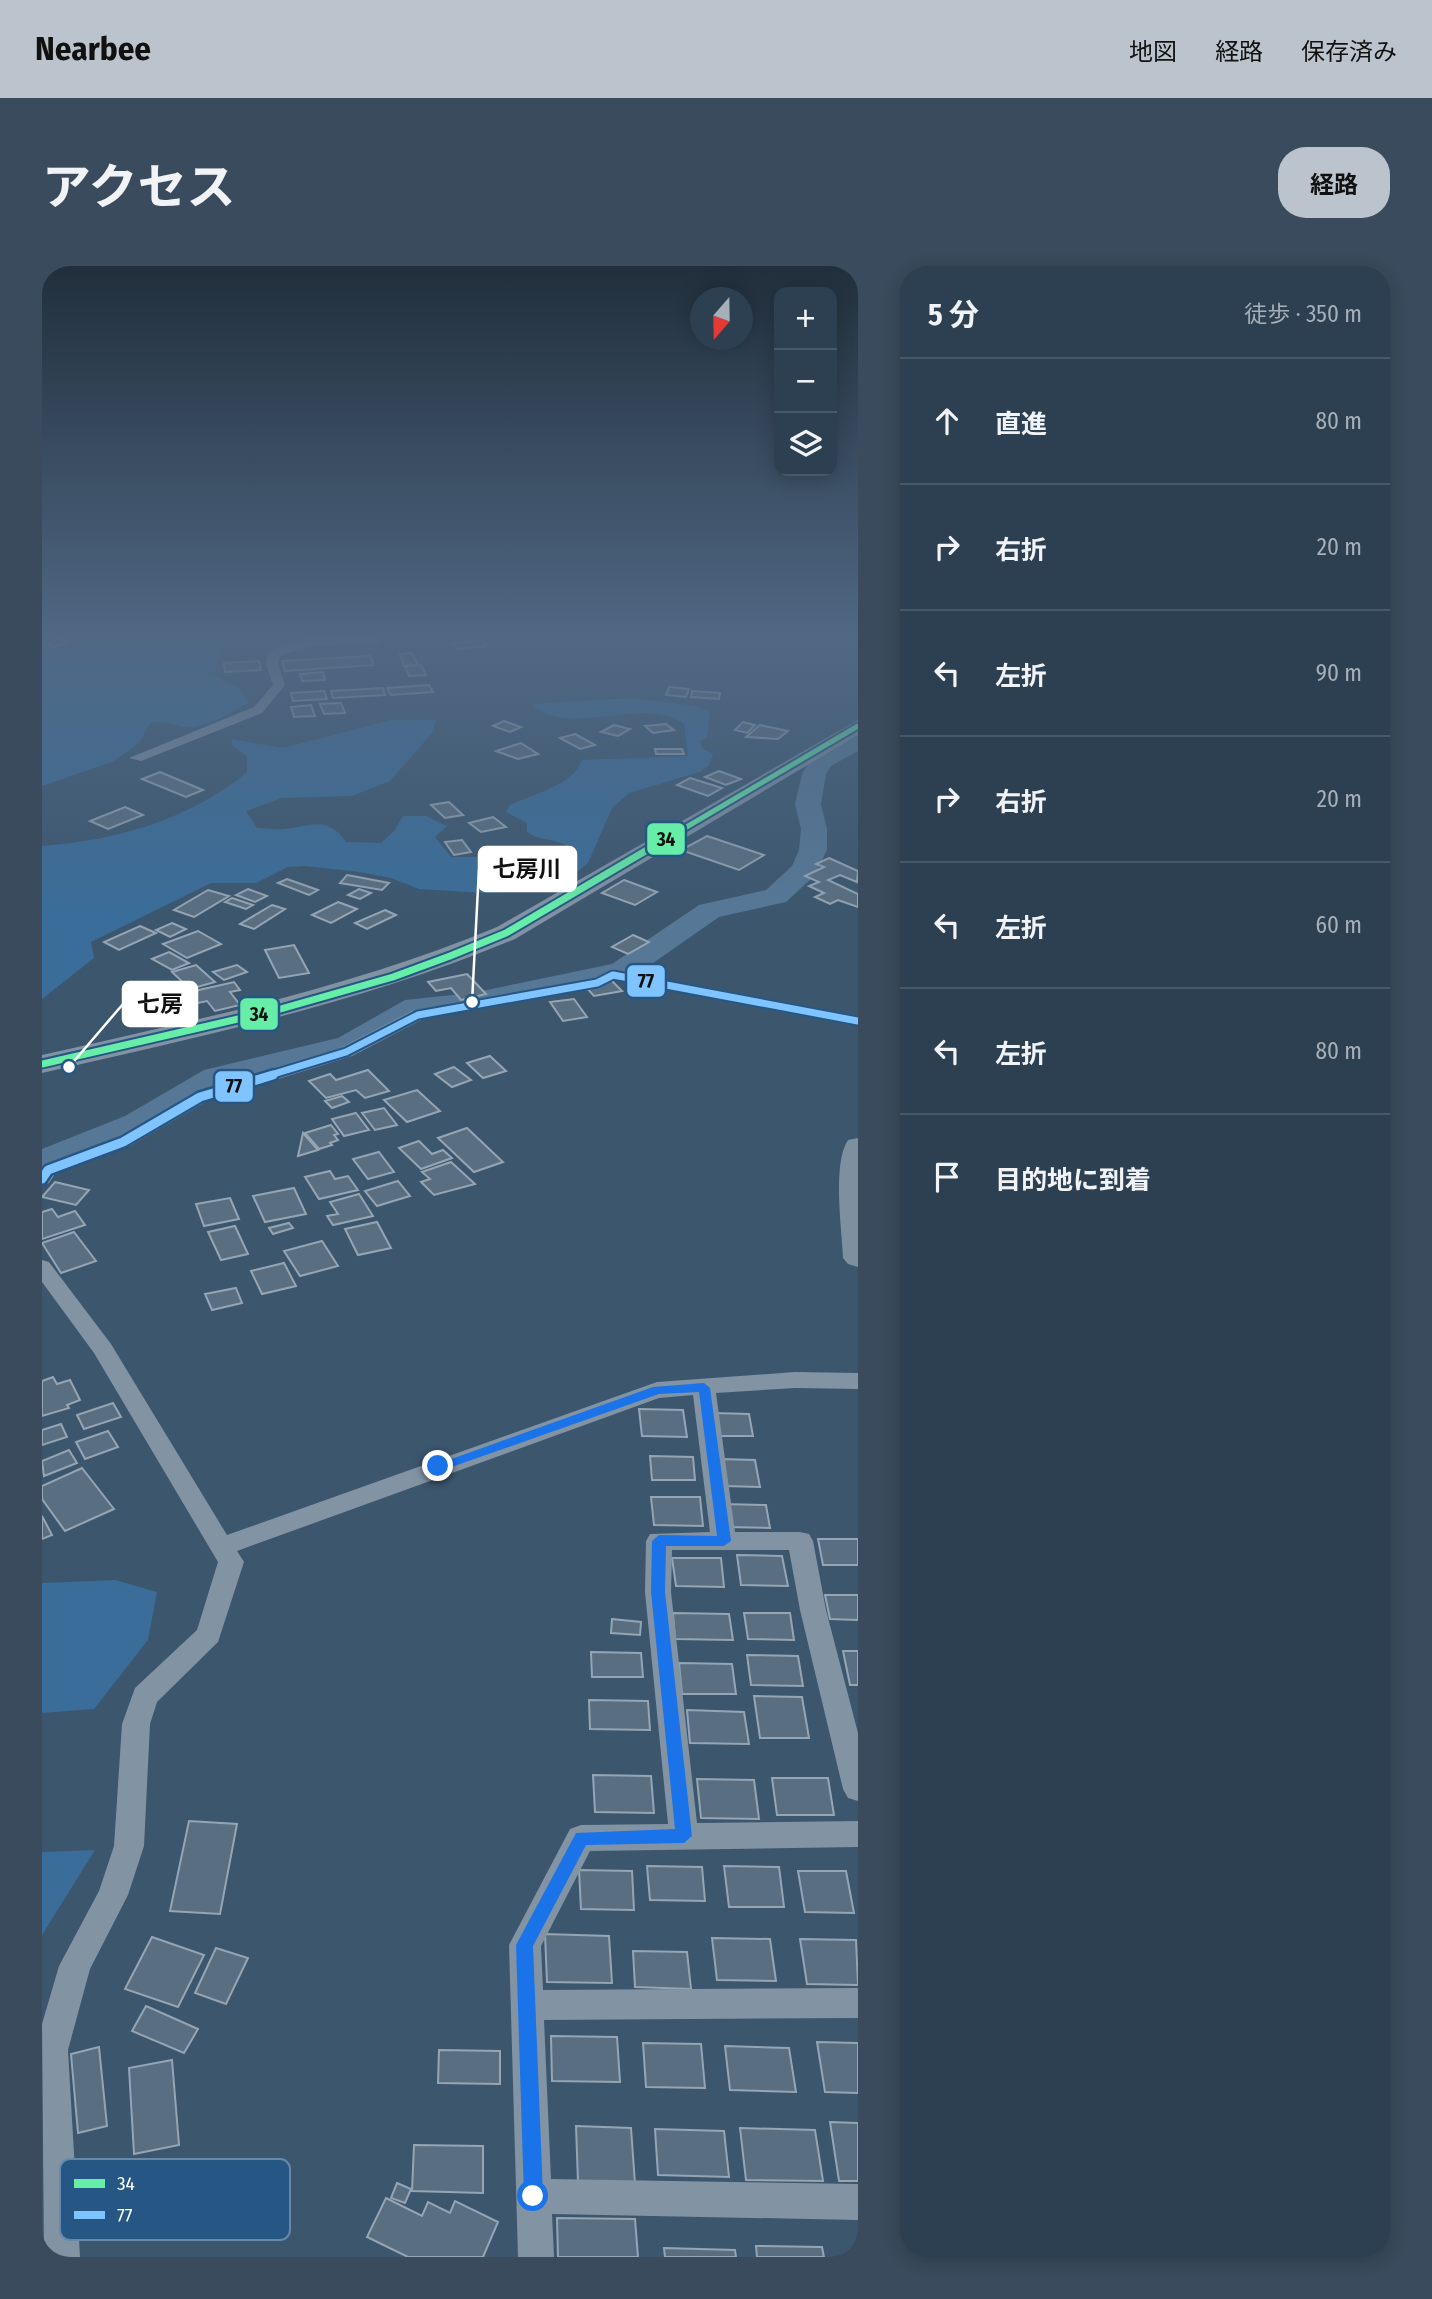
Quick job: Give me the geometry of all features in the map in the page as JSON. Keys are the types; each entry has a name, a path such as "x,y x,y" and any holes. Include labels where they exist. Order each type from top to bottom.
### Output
{"highway":[{"path":"42,1064 314,1000 400,977 457,955 506,933 853,729"}],"main road":[{"path":"857,1162 858,1258"}],"street":[{"path":"136,758 210,729"},
{"path":"44,1171 123,1142 200,1097 346,1052 418,1015 597,983 613,975 858,1021"},
{"path":"42,1266 103,1349 231,1562 209,1635 145,1696 136,1724 130,1846 113,1895 75,1966 51,2050 60,2219"},
{"path":"220,1547 657,1390 795,1380 858,1381"},
{"path":"704,1388 724,1541"},
{"path":"684,1836 658,1592 659,1541 800,1541 813,1610 858,1789"},
{"path":"536,2257 525,1945 581,1838 858,1834"},
{"path":"529,2005 858,2003"},
{"path":"533,2196 858,2202"}],"shaded area":[{"path":"42,729 147,729 139,743 112,762 42,786"},
{"path":"357,729 433,729 390,781 352,796 282,798 246,811 257,828 282,829 318,824 332,828 346,842 381,843 394,831 403,816 426,816 447,826 435,837 451,857 478,857 543,872 562,862 570,848 527,832 527,823 506,812 510,805 561,783 577,769 582,760 688,756 685,729 708,729 707,737 700,741 703,749 713,754 709,765 700,772 629,793 612,808 588,863 563,883 526,891 486,893 419,889 391,878 305,866 288,867 256,883 211,883 91,942 94,958 42,999 42,846 124,833 177,815 202,803 247,772 247,756 232,745 232,739 283,748"},
{"path":"115,1580 157,1592 148,1640 94,1709 42,1713 42,1583"},
{"path":"95,1850 42,1935 42,1852"}],"building":[{"path":"607,729 630,729 618,736 601,732"},
{"path":"648,729 674,730 653,733"},
{"path":"736,729 751,729 747,733"},
{"path":"755,729 788,731 778,739 746,737"},
{"path":"575,734 595,745 580,749 560,738"},
{"path":"521,743 538,754 518,759 496,751"},
{"path":"655,749 682,749 684,754 656,754"},
{"path":"719,771 741,779 726,785 705,777"},
{"path":"160,772 203,790 186,797 142,779"},
{"path":"690,778 722,788 708,796 677,785"},
{"path":"449,802 463,815 445,818 431,805"},
{"path":"125,807 143,815 108,829 90,821"},
{"path":"493,817 506,827 481,832 469,823"},
{"path":"707,836 764,855 739,870 681,850"},
{"path":"462,840 471,852 454,855 445,842"},
{"path":"829,858 858,871 857,882 840,875 828,880 858,894 858,907 838,900 830,904 815,897 824,893 809,886 819,882 805,876 824,867 816,864"},
{"path":"347,875 389,883 382,890 340,883"},
{"path":"287,879 318,890 309,895 278,883"},
{"path":"624,880 657,892 635,905 602,893"},
{"path":"248,889 267,896 255,902 236,895"},
{"path":"359,889 371,893 360,899 348,895"},
{"path":"208,890 229,896 194,917 174,910"},
{"path":"232,898 253,905 246,909 225,902"},
{"path":"338,902 357,909 331,923 312,915"},
{"path":"272,905 285,909 254,929 240,924"},
{"path":"385,910 396,915 367,929 355,923"},
{"path":"172,923 186,929 170,937 156,930"},
{"path":"140,926 156,933 119,950 104,942"},
{"path":"198,931 221,944 187,958 163,944"},
{"path":"633,935 649,942 628,954 612,947"},
{"path":"294,945 309,973 279,978 265,950"},
{"path":"169,952 189,963 172,970 152,959"},
{"path":"196,965 215,982 190,989 172,972"},
{"path":"237,965 247,972 224,980 213,972"},
{"path":"467,974 486,994 461,1000 451,988 436,991 428,982"},
{"path":"611,980 622,991 594,996 584,985"},
{"path":"234,982 240,990 230,992 240,1005 215,1011 207,1001 198,1003 190,992"},
{"path":"574,999 587,1017 563,1021 550,1002"},
{"path":"490,1056 506,1071 483,1078 467,1063"},
{"path":"454,1067 471,1080 452,1087 435,1074"},
{"path":"368,1070 389,1091 365,1098 356,1090 326,1098 309,1081 330,1074 336,1080"},
{"path":"417,1090 440,1111 407,1122 384,1100"},
{"path":"342,1096 349,1102 332,1108 325,1101"},
{"path":"384,1108 397,1125 375,1130 362,1113"},
{"path":"356,1113 369,1130 344,1136 332,1119"},
{"path":"331,1125 338,1134 334,1135 338,1140 319,1149 305,1133"},
{"path":"467,1128 503,1162 474,1172 438,1138"},
{"path":"303,1133 318,1150 298,1156"},
{"path":"419,1141 432,1154 443,1150 452,1158 421,1169 399,1148"},
{"path":"379,1152 394,1172 368,1179 353,1159"},
{"path":"451,1162 475,1184 434,1195 421,1182 430,1179 422,1172"},
{"path":"330,1171 335,1179 348,1176 358,1190 319,1199 305,1177"},
{"path":"398,1181 410,1196 377,1206 365,1191"},
{"path":"55,1182 89,1190 76,1205 42,1197"},
{"path":"294,1188 306,1214 265,1222 253,1196"},
{"path":"359,1194 373,1216 333,1225 327,1216 338,1214 330,1202"},
{"path":"230,1198 239,1219 204,1226 196,1204"},
{"path":"52,1209 58,1217 75,1211 85,1225 42,1239 42,1212"},
{"path":"377,1222 391,1248 358,1255 345,1229"},
{"path":"289,1223 293,1228 273,1234 269,1228"},
{"path":"235,1226 248,1254 221,1260 208,1232"},
{"path":"74,1232 96,1261 61,1273 42,1243"},
{"path":"322,1241 338,1266 300,1276 284,1251"},
{"path":"284,1263 296,1286 262,1294 251,1271"},
{"path":"236,1288 242,1303 212,1310 205,1294"},
{"path":"53,1377 57,1384 70,1380 80,1400 67,1405 69,1408 42,1416 42,1381"},
{"path":"113,1403 121,1417 84,1429 77,1415"},
{"path":"639,1409 683,1410 687,1437 642,1436"},
{"path":"714,1413 749,1414 753,1436 717,1436"},
{"path":"61,1424 67,1437 42,1445 42,1430"},
{"path":"108,1431 118,1447 85,1459 76,1442"},
{"path":"69,1450 77,1463 44,1476 42,1461"},
{"path":"650,1456 693,1457 695,1480 652,1480"},
{"path":"720,1459 755,1460 760,1487 724,1486"},
{"path":"82,1468 114,1509 65,1531 42,1499 42,1486"},
{"path":"651,1497 700,1497 703,1526 654,1525"},
{"path":"722,1504 766,1505 770,1528 725,1527"},
{"path":"42,1516 52,1535 42,1539"},
{"path":"818,1539 858,1539 858,1565 823,1565"},
{"path":"737,1555 782,1556 788,1586 741,1585"},
{"path":"672,1558 721,1558 724,1587 676,1586"},
{"path":"825,1595 858,1595 858,1620 830,1619"},
{"path":"673,1613 729,1614 733,1640 675,1639"},
{"path":"744,1613 790,1613 794,1640 748,1639"},
{"path":"612,1619 641,1622 640,1635 611,1633"},
{"path":"843,1651 858,1651 858,1685 850,1685"},
{"path":"591,1652 641,1653 643,1677 592,1677"},
{"path":"747,1655 798,1656 803,1686 751,1685"},
{"path":"679,1663 732,1664 736,1694 682,1694"},
{"path":"754,1696 802,1697 809,1738 760,1738"},
{"path":"589,1700 648,1701 650,1730 590,1729"},
{"path":"687,1710 744,1712 749,1744 690,1743"},
{"path":"593,1775 651,1776 654,1813 595,1812"},
{"path":"772,1778 828,1778 834,1815 777,1815"},
{"path":"697,1779 754,1780 759,1819 701,1818"},
{"path":"189,1821 237,1824 220,1914 170,1911"},
{"path":"647,1866 702,1867 705,1901 650,1900"},
{"path":"724,1866 779,1867 784,1907 729,1907"},
{"path":"579,1870 632,1871 634,1910 581,1909"},
{"path":"798,1871 846,1871 854,1913 805,1912"},
{"path":"545,1934 609,1936 612,1983 547,1982"},
{"path":"152,1937 204,1955 178,2007 125,1989"},
{"path":"712,1938 770,1939 776,1981 717,1980"},
{"path":"800,1939 856,1940 858,1985 807,1984"},
{"path":"216,1948 248,1958 226,2004 195,1993"},
{"path":"633,1951 687,1952 691,1989 635,1987"},
{"path":"146,2006 198,2029 184,2053 132,2031"},
{"path":"551,2036 617,2037 620,2082 552,2081"},
{"path":"817,2042 858,2043 858,2093 825,2092"},
{"path":"643,2043 701,2044 705,2088 646,2087"},
{"path":"725,2046 789,2048 796,2092 730,2090"},
{"path":"99,2047 107,2126 78,2133 71,2054"},
{"path":"439,2050 500,2051 500,2084 438,2083"},
{"path":"172,2060 179,2145 134,2154 129,2068"},
{"path":"830,2122 858,2123 858,2181 839,2181"},
{"path":"576,2126 631,2128 635,2184 578,2182"},
{"path":"740,2128 815,2130 823,2181 746,2180"},
{"path":"655,2129 724,2131 729,2177 658,2175"},
{"path":"414,2145 483,2146 483,2193 412,2191"},
{"path":"397,2183 411,2189 405,2203 391,2198"},
{"path":"386,2198 422,2216 428,2202 450,2213 455,2201 498,2222 483,2257 408,2257 367,2237"},
{"path":"557,2218 635,2219 638,2257 558,2257"},
{"path":"756,2246 822,2247 824,2257 757,2257"},
{"path":"664,2248 735,2250 736,2257 665,2257"}],"waterway":[{"path":"42,1162 137,1123 216,1077 349,1045 416,1007 472,1002 622,971 709,911 776,896 804,870 813,850 814,829 808,804 814,774 821,761 858,741"}],"transit line":[{"name":"34","path":"42,1064 336,994 393,977 506,933 853,729"},
{"name":"77","path":"42,1179 48,1170 123,1142 200,1097 346,1052 418,1015 597,983 613,975 858,1021"}],"place":[{"name":"七房川","path":"472,1002"},
{"name":"七房","path":"69,1067"}],"route":[{"path":"438,1466 657,1390 704,1388 724,1541 659,1541 658,1592 684,1836 581,1838 525,1945 533,2196"}]}
